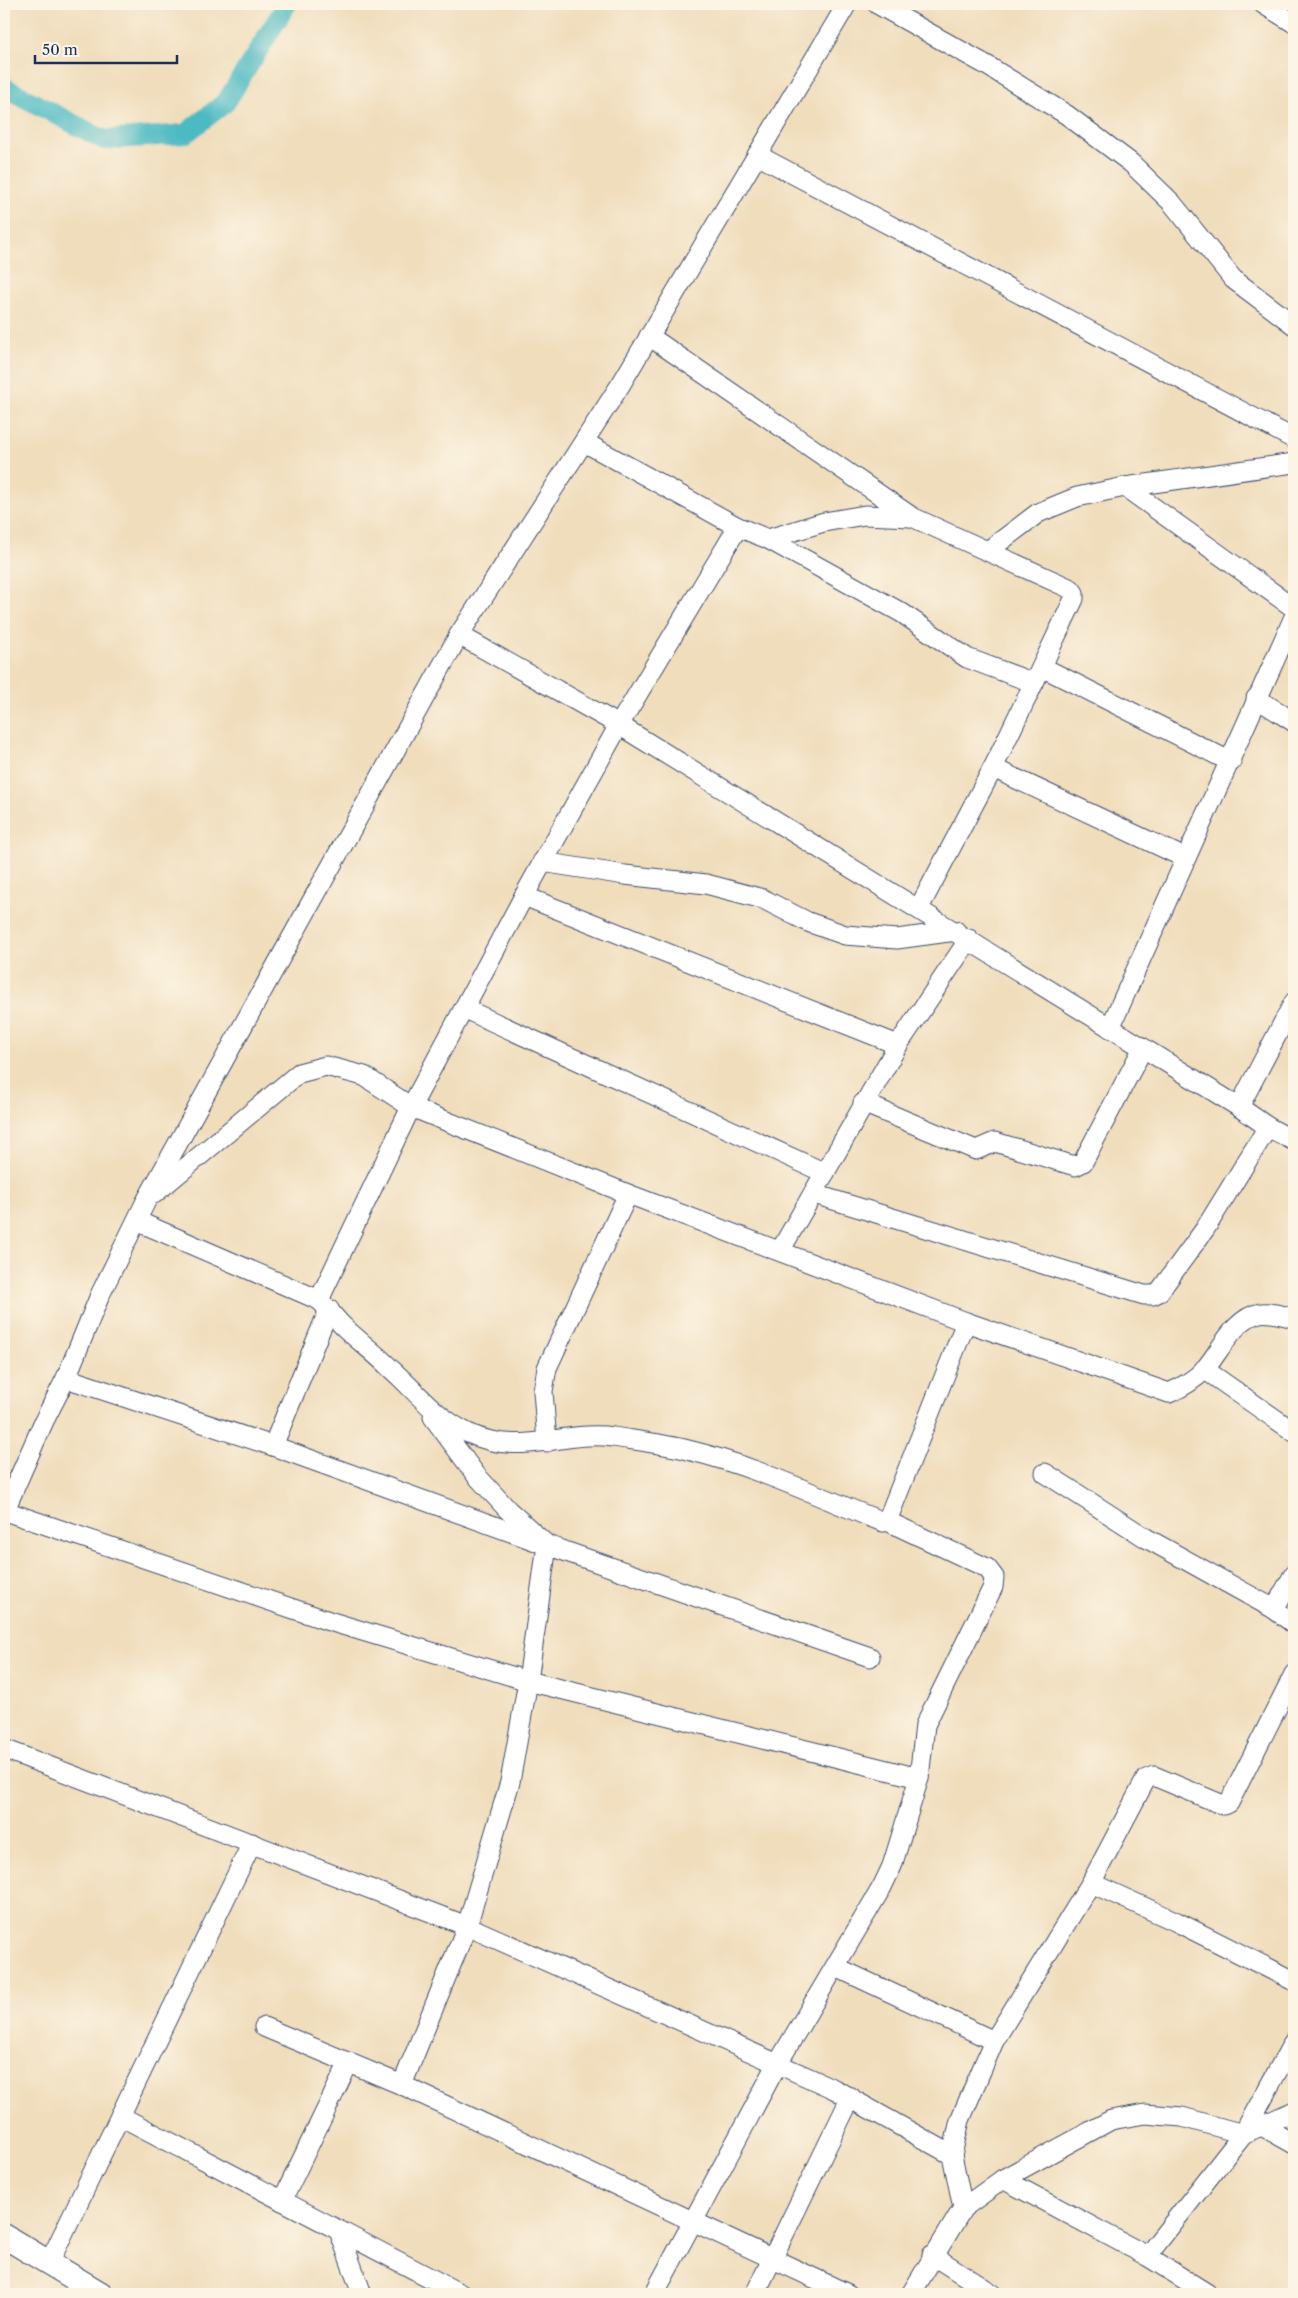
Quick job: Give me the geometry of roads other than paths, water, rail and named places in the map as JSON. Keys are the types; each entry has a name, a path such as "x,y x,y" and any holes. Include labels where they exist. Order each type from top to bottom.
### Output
{"street":[{"path":"847,4 584,442 459,634 146,1201 100,1295 66,1378 44,1421 4,1511 329,1621 528,1681 919,1778"},
{"path":"877,4 988,66 1043,100 1131,163 1172,203 1233,279 1294,325"},
{"path":"1262,4 1294,23"},
{"path":"757,155 1294,440"},
{"path":"649,336 912,517 950,536 988,550 1071,589 1074,593 1074,599 993,768 920,908"},
{"path":"584,442 738,526 768,539 902,613 967,658 1038,675 1231,762"},
{"path":"988,550 1038,513 1077,497 1125,487 1294,463"},
{"path":"1125,487 1294,608"},
{"path":"768,539 824,522 865,515 912,517"},
{"path":"273,1446 324,1305 411,1107 542,862 619,725 738,526"},
{"path":"1110,1028 1185,858 1231,762 1256,698 1294,617"},
{"path":"459,634 619,725 920,908 1110,1028 1240,1107 1268,1127 1294,1141"},
{"path":"1256,698 1294,722"},
{"path":"993,768 1185,858"},
{"path":"542,862 624,875 706,884 763,899 808,922 845,935 897,939 963,935"},
{"path":"524,896 898,1045"},
{"path":"780,1251 814,1194 863,1103 963,935"},
{"path":"1240,1107 1294,1002"},
{"path":"465,1008 825,1173"},
{"path":"863,1103 976,1150 995,1142 1075,1166 1080,1165 1143,1048"},
{"path":"146,1201 299,1073 326,1066 364,1076 411,1107 628,1194 966,1322 1169,1393 1188,1384 1204,1369 1240,1324 1248,1317 1261,1312 1294,1318"},
{"path":"814,1194 1144,1295 1153,1295 1159,1292 1205,1229 1268,1127"},
{"path":"547,1442 543,1392 547,1368 628,1194"},
{"path":"137,1221 324,1305 343,1326 391,1368 419,1399 476,1475 508,1510 547,1545"},
{"path":"887,1520 966,1322"},
{"path":"1204,1369 1294,1432"},
{"path":"66,1378 273,1446 547,1545 870,1657"},
{"path":"419,1399 449,1422 484,1440 519,1445 570,1438 610,1437 688,1450 729,1462 883,1522 887,1520 987,1568 994,1577 993,1587 925,1725 919,1778 892,1866 836,1967 778,2063 654,2294"},
{"path":"1045,1473 1146,1538 1274,1609 1294,1624"},
{"path":"402,2085 467,1926 514,1767 547,1545"},
{"path":"1274,1609 1294,1574"},
{"path":"962,2208 952,2155 960,2120 994,2041 1091,1883 1149,1776 1154,1776 1223,1805 1229,1803 1294,1674"},
{"path":"4,1749 467,1926 851,2097 952,2155"},
{"path":"49,2263 252,1843"},
{"path":"1091,1883 1177,1922 1294,1981"},
{"path":"836,1967 994,2041"},
{"path":"264,2027 402,2085 848,2294"},
{"path":"1147,2256 1243,2134 1294,2041"},
{"path":"282,2201 349,2062"},
{"path":"755,2294 851,2097"},
{"path":"910,2294 962,2208 1003,2179 1112,2120 1145,2114 1182,2116 1243,2134 1294,2111"},
{"path":"120,2116 462,2294"},
{"path":"1260,2125 1294,2144"},
{"path":"1003,2179 1147,2256 1208,2294"},
{"path":"339,2230 362,2294"},
{"path":"4,2236 100,2294"},
{"path":"932,2255 993,2294"}],"waterway":[{"path":"4,87 104,140 185,134 226,102 287,4"}]}
